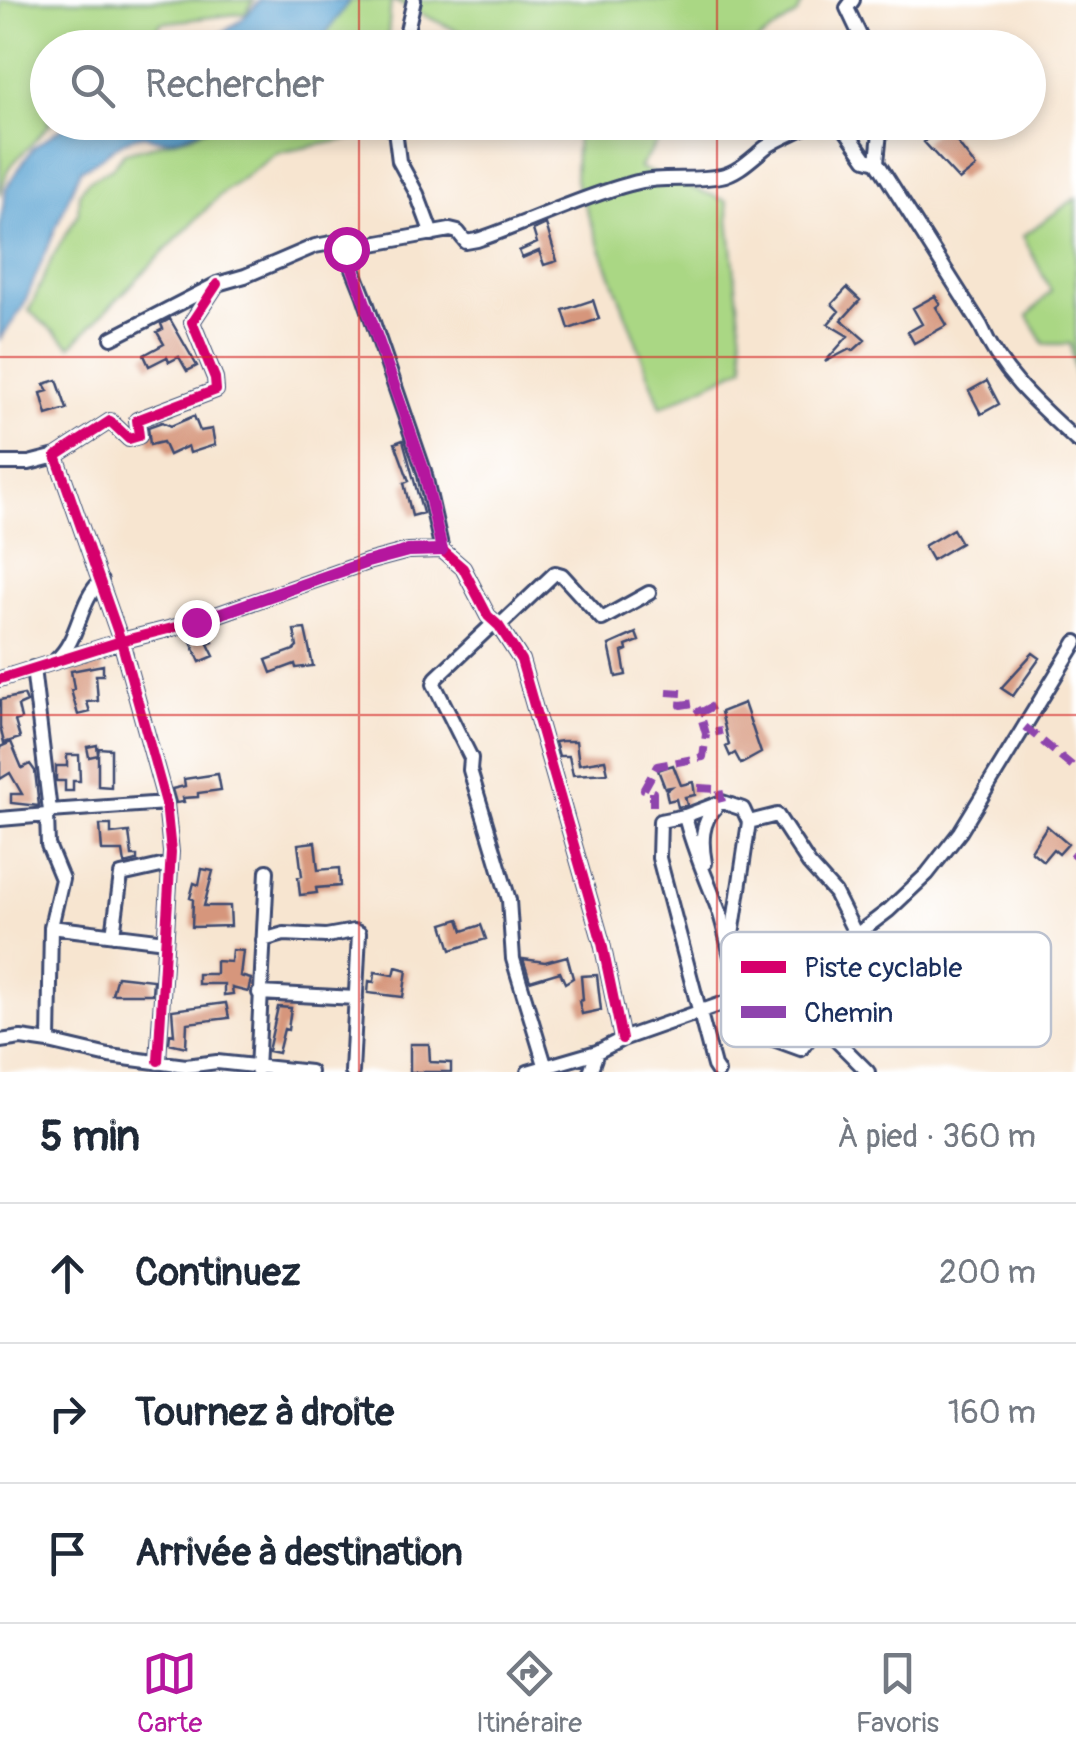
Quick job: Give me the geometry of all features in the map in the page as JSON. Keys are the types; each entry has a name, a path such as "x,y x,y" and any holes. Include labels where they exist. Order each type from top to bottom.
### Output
{"street":[{"path":"407,30 414,0"},
{"path":"853,0 847,8 857,30"},
{"path":"396,140 398,161 417,194 432,234"},
{"path":"346,249 450,230 458,232 466,242 477,240 632,183 720,176 783,140"},
{"path":"853,140 866,158 877,162 981,326 992,351 1024,391 1076,440"},
{"path":"877,162 879,140"},
{"path":"112,338 216,284 315,246 342,241 424,471 442,550 466,572 488,616 513,643 526,673 602,943 622,1039"},
{"path":"192,322 216,284"},
{"path":"0,462 29,463 56,456 110,421 129,439 139,436 138,420 216,390 187,299"},
{"path":"56,456 122,641 166,803 170,864 158,1061"},
{"path":"0,679 196,622 367,562 408,551 442,550"},
{"path":"546,1068 513,959 508,900 470,770 471,758 435,686 436,678 555,573 562,575 602,619 650,593"},
{"path":"55,661 65,652 93,589 102,581"},
{"path":"859,932 927,874 960,832 1076,642"},
{"path":"33,668 48,845 62,879 51,928 48,1042"},
{"path":"710,889 703,831 708,816 722,802"},
{"path":"718,1072 660,858 660,820 686,816 722,802 743,809 749,822 732,932"},
{"path":"0,819 166,803"},
{"path":"686,816 724,932"},
{"path":"749,822 777,816 809,864 835,893 854,932"},
{"path":"113,935 121,875 170,864"},
{"path":"257,1068 267,871"},
{"path":"51,928 166,941"},
{"path":"263,940 279,934 326,936 357,931 361,939 352,1072"},
{"path":"260,993 356,998"},
{"path":"528,1072 597,1052 622,1039 721,1006"},
{"path":"0,1041 21,1038 109,1056 186,1066 217,1062 310,1072"},
{"path":"843,1047 868,1072"},
{"path":"590,1072 597,1052"}],"green space":[{"path":"0,0 254,0 246,13 161,23 156,30 30,30 30,140 35,140 8,169 0,195"},
{"path":"350,0 391,0 388,30 328,30"},
{"path":"392,0 804,0 797,14 774,30 455,30"},
{"path":"174,140 344,140 277,153 220,195 71,346 29,311 53,256 78,214 79,194 87,182 112,168 124,153"},
{"path":"576,140 659,140 639,168 727,201 745,366 661,407 575,180"},
{"path":"1076,198 1076,385 1071,344 1044,344 1028,316 1051,291 1023,236"}],"water":[{"path":"260,0 350,0 328,30 226,30"},
{"path":"44,140 128,140 80,170 22,309 0,339 0,225 6,188 33,148"}],"building":[{"path":"955,140 976,167 959,180 924,142"},
{"path":"546,224 557,261 544,265 539,251 522,258 519,251 537,243 533,230"},
{"path":"847,288 860,300 842,320 865,340 853,351 825,362 848,336 828,324 839,311 832,304"},
{"path":"935,296 940,304 936,307 947,325 914,343 908,332 922,324 913,308"},
{"path":"593,300 599,319 569,329 563,310"},
{"path":"170,319 197,366 187,371 179,357 169,362 167,357 149,366 144,355 164,344 157,332"},
{"path":"57,380 67,409 47,415 41,393 48,391 44,384"},
{"path":"987,381 999,404 981,414 969,391"},
{"path":"194,416 200,431 212,429 215,445 190,453 188,446 169,455 163,442 150,445 148,427 162,422 171,426"},
{"path":"403,440 423,513 412,516 404,483 409,481 395,443"},
{"path":"953,529 961,543 932,560 924,546"},
{"path":"209,628 213,642 208,644 214,656 200,662 188,635"},
{"path":"305,629 313,666 296,668 295,664 271,673 266,660 294,650 294,630"},
{"path":"636,633 639,641 622,652 626,675 616,677 609,645"},
{"path":"1033,653 1040,658 1013,696 1001,688"},
{"path":"103,665 103,675 96,675 98,701 87,702 90,712 78,715 71,671"},
{"path":"24,695 27,702 18,706 21,719 15,721 20,738 4,743 0,700"},
{"path":"744,703 761,753 741,764 726,747 729,745 721,712"},
{"path":"576,741 579,764 605,760 608,773 573,775 569,756 559,756 555,742"},
{"path":"11,742 22,768 30,764 35,771 39,806 11,803 11,794 22,794 10,773 0,779 0,747"},
{"path":"97,745 98,754 99,748 111,749 111,787 98,786 98,755 89,757 87,747"},
{"path":"67,755 79,755 80,781 73,781 73,791 65,791 65,781 56,781 56,766 67,766"},
{"path":"673,765 681,785 693,782 695,795 685,797 687,805 678,807 676,799 668,801 666,791 671,787 665,788 658,770"},
{"path":"218,774 221,790 198,793 198,797 176,803 172,789 185,786 184,779"},
{"path":"100,825 111,825 111,834 129,832 132,856 137,856 137,861 125,864 123,851 102,851"},
{"path":"1047,826 1068,844 1059,854 1053,849 1043,861 1031,851"},
{"path":"315,842 318,870 339,868 340,886 316,888 317,893 300,895 298,844"},
{"path":"202,869 213,871 204,906 230,906 231,926 192,927 190,898 194,883 199,885"},
{"path":"459,919 463,931 481,925 486,939 451,950 443,924"},
{"path":"232,950 243,951 240,976 251,979 248,992 232,988 233,994 224,995 224,984 198,984 198,974 216,974 216,961 231,962"},
{"path":"567,956 573,978 565,983 560,972 530,981 523,959 545,962"},
{"path":"396,967 407,970 403,997 368,993 375,972 394,975"},
{"path":"597,975 601,1010 582,1014 581,976"},
{"path":"117,976 153,980 152,994 112,994"},
{"path":"226,1003 229,1018 187,1023 186,1047 169,1043 170,1034 174,1035 172,1010"},
{"path":"278,1007 291,1008 288,1030 284,1029 278,1053 268,1051"},
{"path":"410,1044 429,1044 430,1062 451,1063 451,1072 410,1072"}],"marked path":[{"path":"667,692 682,693 681,705 694,703 700,713"},
{"path":"713,706 700,713 706,734 722,731"},
{"path":"1025,727 1076,769"},
{"path":"653,806 653,792 644,789 657,766 703,757 706,734"},
{"path":"698,788 719,789 722,802"},
{"path":"1072,858 1076,853"}],"cycle path":[{"path":"158,1061 171,852 166,803 121,641 56,456 110,421 129,439 139,436 137,420 216,390 215,378 192,322 217,284"},
{"path":"0,679 196,622 367,562 408,551 442,550 463,568 488,616 521,660 602,943 622,1039"}],"route":[{"path":"196,622 367,562 408,551 442,550 424,471 346,249"}]}
